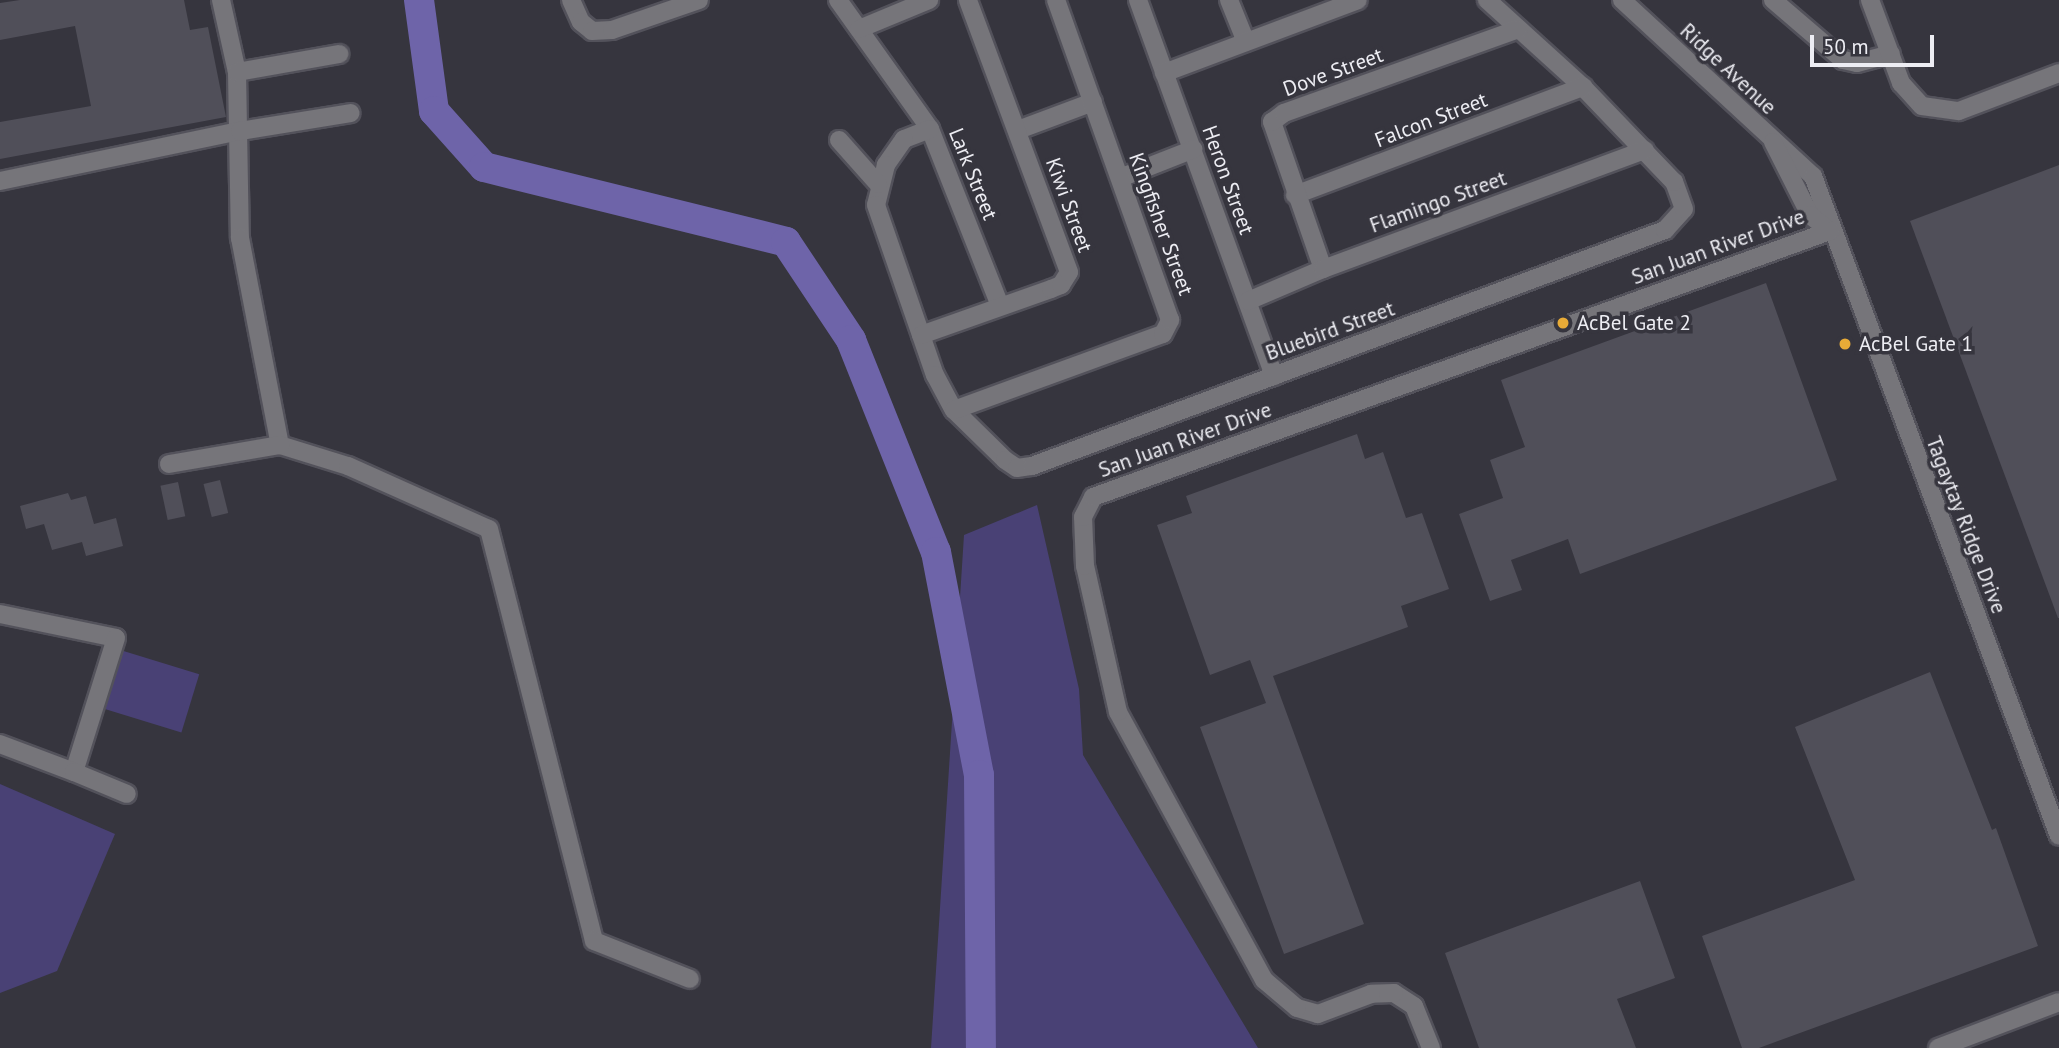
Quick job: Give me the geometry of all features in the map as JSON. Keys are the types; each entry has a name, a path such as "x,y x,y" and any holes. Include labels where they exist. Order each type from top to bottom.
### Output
{"street":[{"path":"222,0 237,72 240,238 280,445"},
{"path":"571,0 581,22 592,31 612,30 699,0"},
{"name":"Lark Street","path":"838,0 930,129 1000,306"},
{"path":"859,29 929,0"},
{"name":"Kiwi Street","path":"922,335 1061,285 1069,272 968,0"},
{"name":"Kingfisher Street","path":"954,410 1163,334 1168,310 1056,0"},
{"name":"Heron Street","path":"1138,0 1274,376"},
{"path":"1229,0 1246,42"},
{"path":"1164,73 1358,0"},
{"name":"Bluebird Street","path":"878,184 876,205 935,374 954,410 1017,468 1274,376 1665,230 1684,209 1674,182 1583,87 1487,0"},
{"path":"1773,0 1843,60 1857,63 1891,54"},
{"path":"1870,0 1901,83 1922,106 1959,111 2059,73"},
{"name":"Ridge Avenue","path":"1632,3 1773,142"},
{"name":"Dove Street","path":"1323,269 1272,130 1277,117 1518,29"},
{"path":"237,72 340,54"},
{"name":"Falcon Street","path":"1295,195 1583,87"},
{"path":"1018,130 1093,102"},
{"path":"0,181 240,131 351,113"},
{"path":"839,140 878,184 904,139 930,129"},
{"name":"Tagaytay Ridge Drive","path":"1773,142 1813,176 1827,205 1830,231 2059,836"},
{"path":"1120,178 1194,149"},
{"name":"Flamingo Street","path":"1248,301 1323,269 1645,150"},
{"name":"San Juan River Drive","path":"1431,1048 1414,1006 1394,993 1371,994 1318,1014 1297,1008 1264,981 1118,712 1085,566 1083,517 1093,497 1830,231"},
{"path":"169,464 280,445 348,466 489,529 594,941 690,979"},
{"path":"0,614 116,638 74,772"},
{"path":"0,744 127,794"},
{"path":"1938,1048 2059,1002"}],"shaded area":[{"path":"1037,505 1079,689 1083,755 1258,1048 931,1048 964,535"},
{"path":"117,649 199,674 181,732 99,707"},
{"path":"0,784 115,834 57,971 0,993"}],"building":[{"path":"20,0 184,0 190,30 208,27 226,117 0,159 0,122 91,106 75,26 0,40 0,3"},
{"path":"2059,165 2059,618 2058,618 1910,221"},
{"path":"1766,283 1837,480 1580,574 1568,539 1511,560 1522,590 1490,601 1459,514 1503,498 1490,460 1525,447 1501,380"},
{"path":"1357,434 1365,459 1383,452 1406,518 1422,513 1449,589 1401,606 1408,627 1273,676 1364,924 1284,954 1200,727 1266,703 1250,660 1210,675 1157,525 1192,513 1186,496"},
{"path":"220,480 228,513 212,517 204,484"},
{"path":"178,482 185,516 168,520 160,486"},
{"path":"68,493 71,500 86,496 94,524 116,518 123,546 86,556 82,542 52,550 44,524 26,529 20,506"},
{"path":"1930,672 1992,830 1996,828 2038,946 1759,1048 1742,1048 1702,936 1855,880 1795,727"},
{"path":"1640,881 1675,978 1617,999 1636,1048 1479,1048 1445,953"}],"waterway":[{"path":"419,0 434,111 484,167 786,242 851,340 936,552 979,775 981,1048"}],"place":[{"name":"AcBel Gate 2","path":"1563,323"},
{"name":"AcBel Gate 1","path":"1845,344"}]}
